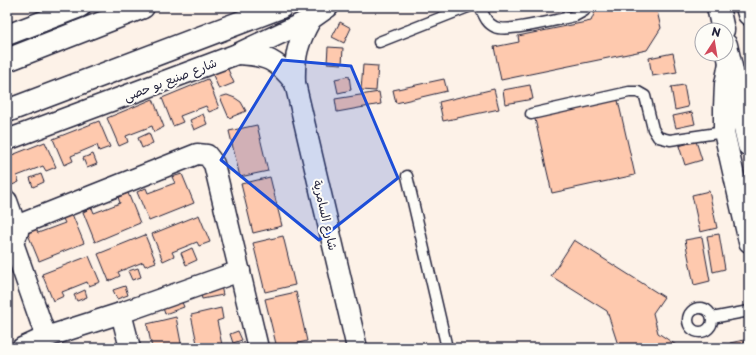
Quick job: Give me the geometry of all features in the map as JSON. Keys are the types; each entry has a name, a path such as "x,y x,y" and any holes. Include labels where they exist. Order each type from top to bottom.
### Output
{"street":[{"path":"7,35 80,7"},
{"path":"7,60 143,7"},
{"path":"7,111 282,7"},
{"name":"شارع صنيع بو حصى","path":"7,140 237,54 311,19 328,7"},
{"path":"747,7 749,14"},
{"name":"شارع السامرية","path":"311,19 302,36 297,51 294,67 295,83 357,348"},
{"name":"شارع السامرية","path":"237,54 254,54 270,60 284,69 295,83"},
{"path":"727,62 724,132 749,242"},
{"path":"730,62 749,145"},
{"path":"12,235 197,154 208,155 214,164 258,348"},
{"path":"7,201 12,235 46,337"},
{"path":"22,348 46,337 66,340 121,313 240,271"},
{"path":"121,313 130,348"}],"lane":[{"path":"379,42 468,7"},
{"path":"480,7 487,21 496,28 509,28 575,16 584,11 586,7"},
{"path":"531,114 629,92 638,92 646,96 653,129 658,137 670,140 724,132"},
{"path":"407,176 447,348"},
{"path":"712,318 749,311"}],"highlighted area":[{"path":"282,60 351,66 398,178 319,240 221,160"}],"building":[{"path":"597,7 656,7 661,28 647,50 501,80 494,47 519,42 518,36 591,21"},
{"path":"340,22 351,28 344,43 332,37"},
{"path":"328,47 343,48 342,64 327,63"},
{"path":"673,53 677,72 652,76 649,58"},
{"path":"363,65 378,66 376,91 361,90"},
{"path":"227,67 234,83 219,89 212,73"},
{"path":"349,76 351,90 338,93 335,79"},
{"path":"208,79 219,108 209,112 206,106 180,116 183,122 173,126 162,98"},
{"path":"444,79 447,91 396,103 393,90"},
{"path":"530,85 533,99 505,104 503,90"},
{"path":"684,85 688,107 675,110 671,87"},
{"path":"494,89 499,109 443,121 439,102"},
{"path":"379,92 381,104 337,112 335,99"},
{"path":"227,95 241,102 246,111 229,118 220,97"},
{"path":"617,96 635,175 552,193 534,115"},
{"path":"153,99 164,127 154,132 152,126 126,136 128,142 119,146 107,118"},
{"path":"692,112 695,124 676,128 673,116"},
{"path":"203,114 207,124 194,130 190,120"},
{"path":"99,121 110,147 99,151 97,145 71,156 73,161 64,165 53,139"},
{"path":"257,125 268,171 240,177 229,131"},
{"path":"149,133 153,143 142,148 138,138"},
{"path":"696,141 702,160 685,165 679,146"},
{"path":"45,142 56,167 46,171 43,166 17,176 19,182 10,186 7,178 7,157"},
{"path":"93,154 97,164 87,168 83,158"},
{"path":"41,174 44,182 33,187 30,178"},
{"path":"182,174 194,203 149,221 137,192 146,188 148,193 175,183 172,177"},
{"path":"270,177 282,226 253,233 241,184"},
{"path":"709,191 717,228 700,232 692,195"},
{"path":"128,193 140,223 95,242 83,212 92,208 94,213 120,203 118,197"},
{"path":"72,214 84,243 39,261 27,232 36,228 38,233 65,223 62,217"},
{"path":"199,215 210,242 199,246 197,242 172,252 174,256 163,261 152,234"},
{"path":"719,234 725,269 713,272 707,236"},
{"path":"145,235 156,262 145,266 143,262 118,272 120,276 109,281 98,254"},
{"path":"283,236 295,285 265,292 253,243"},
{"path":"702,237 710,281 694,285 685,240"},
{"path":"574,240 664,297 653,313 658,333 676,345 674,348 619,348 607,311 551,276"},
{"path":"192,248 197,260 186,265 181,253"},
{"path":"89,256 100,282 89,286 87,282 62,292 64,296 53,301 42,274"},
{"path":"138,268 141,277 132,280 128,271"},
{"path":"125,286 128,295 117,299 113,290"},
{"path":"221,286 223,295 202,299 200,290"},
{"path":"85,290 87,297 77,301 74,295"},
{"path":"296,292 307,341 277,348 265,299"},
{"path":"179,295 184,307 165,314 161,302"},
{"path":"7,303 11,313 7,315"},
{"path":"221,308 223,319 217,321 222,345 229,344 229,348 198,348 191,315"},
{"path":"176,317 182,348 152,348 147,324"},
{"path":"238,331 242,340 233,343 230,334"},
{"path":"744,340 746,348 731,348 730,343"},
{"path":"725,344 726,348 712,348"}]}
